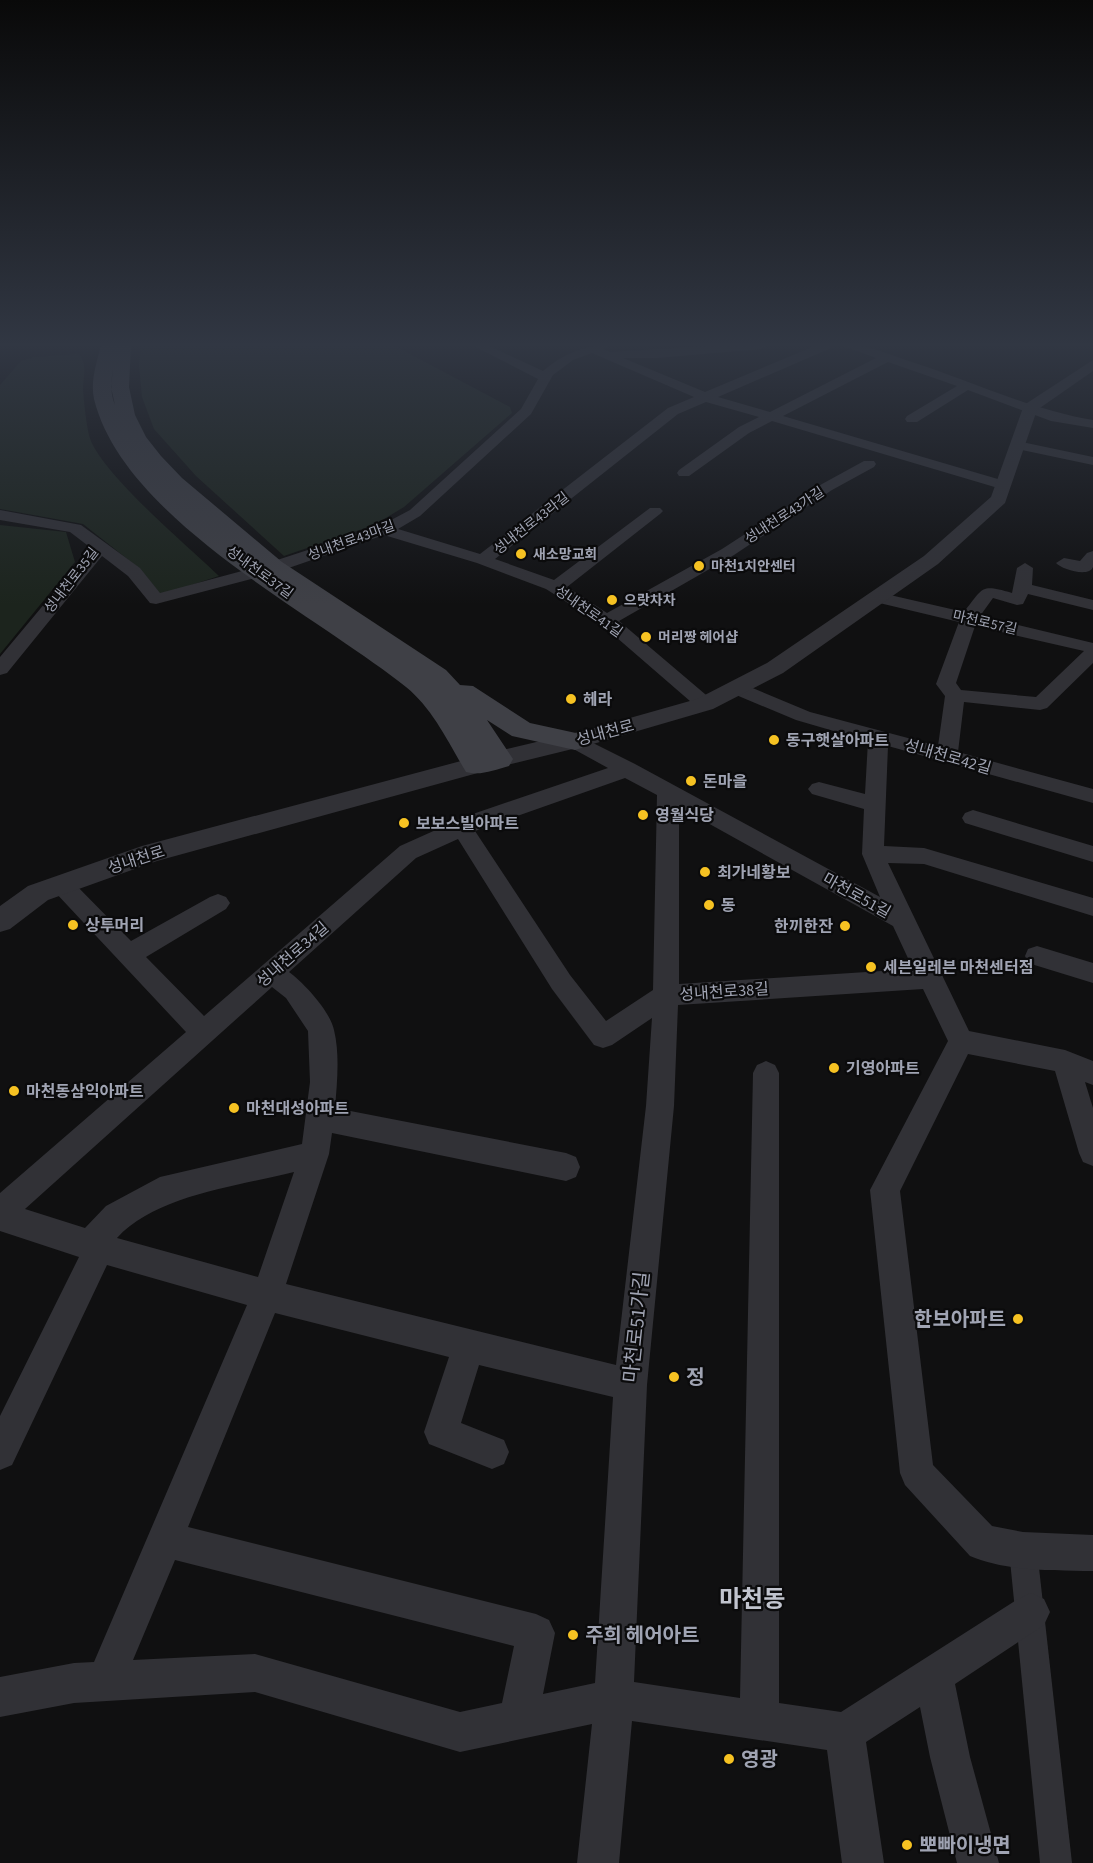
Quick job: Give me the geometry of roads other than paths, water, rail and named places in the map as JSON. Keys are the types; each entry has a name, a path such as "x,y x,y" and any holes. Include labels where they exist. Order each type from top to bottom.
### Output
{"main road":[{"name":"성내천로37길","path":"116,432 133,463 152,484 416,682 435,699 461,737 487,762"},
{"name":"성내천로37길","path":"134,432 137,439 175,482 265,570 406,654 451,688 487,762"},
{"path":"451,688 468,694 497,716 522,730 575,741"}],"street":[{"name":"성내천로43마길","path":"101,546 134,572 156,599 265,570 384,530 415,513 503,432"},
{"name":"성내천로43라길","path":"483,560 646,432"},
{"path":"684,473 741,432"},
{"path":"820,432 1004,485"},
{"name":"성내천로","path":"0,921 38,893 151,853 487,762 575,741 705,704 775,669 931,560 999,499 1022,432"},
{"path":"1017,445 1093,461"},
{"name":"성내천로43가길","path":"607,620 728,552 827,487 869,464"},
{"path":"556,587 655,511"},
{"name":"성내천로35길","path":"0,515 75,528 101,546 0,669"},
{"name":"성내천로41길","path":"384,530 483,560 556,587 607,620 705,704"},
{"path":"1064,563 1084,567 1093,556"},
{"path":"1025,568 1023,588 1017,600 989,592 969,618 946,684 955,695 1040,704 1093,653"},
{"path":"1023,588 1093,605"},
{"name":"마천로57길","path":"878,597 1093,648"},
{"name":"성내천로42길","path":"736,688 803,716 1093,796"},
{"path":"947,756 955,695"},
{"path":"878,737 873,854 902,920"},
{"name":"마천로51길","path":"575,741 902,920 961,1041"},
{"name":"성내천로34길","path":"0,1214 408,852 462,828 628,769"},
{"path":"819,789 875,804"},
{"name":"마천로51가길","path":"598,1863 614,1699 630,1385 660,1106 666,995 668,792"},
{"path":"973,818 1093,854"},
{"name":"성내천로38길","path":"462,828 561,982 603,1037 666,995 930,978"},
{"path":"873,854 924,856 1093,907"},
{"path":"62,885 203,1033"},
{"path":"128,954 218,903"},
{"path":"1037,956 1093,973"},
{"path":"105,1682 267,1295 315,1154 324,1082 321,1029 295,991 271,973"},
{"path":"1093,1073 1065,1062 961,1041 885,1190 917,1473 983,1543 1023,1550 1093,1553"},
{"path":"1065,1062 1093,1153"},
{"path":"759,1720 766,1073"},
{"path":"320,1118 566,1167"},
{"path":"0,1452 94,1248 117,1216 160,1191 315,1154"},
{"path":"0,1214 94,1248 267,1295 630,1385"},
{"path":"469,1345 441,1432 492,1452"},
{"path":"165,1539 536,1633 518,1720"},
{"path":"1023,1550 1056,1863"},
{"path":"0,1697 74,1683 255,1673 460,1732 614,1699 844,1733 1031,1612"},
{"path":"933,1675 950,1757 978,1863"},
{"path":"844,1733 863,1863"}],"place":[{"name":"새소망교회","path":"521,554"},
{"name":"마천1치안센터","path":"699,566"},
{"name":"으랏차차","path":"612,600"},
{"name":"머리짱 헤어샵","path":"646,637"},
{"name":"헤라","path":"571,699"},
{"name":"동구햇살아파트","path":"774,740"},
{"name":"돈마을","path":"691,781"},
{"name":"영월식당","path":"643,815"},
{"name":"보보스빌아파트","path":"404,823"},
{"name":"최가네황보","path":"705,872"},
{"name":"동","path":"709,905"},
{"name":"상투머리","path":"73,925"},
{"name":"한끼한잔","path":"845,926"},
{"name":"세븐일레븐 마천센터점","path":"871,967"},
{"name":"기영아파트","path":"834,1068"},
{"name":"마천동삼익아파트","path":"14,1091"},
{"name":"마천대성아파트","path":"234,1108"},
{"name":"한보아파트","path":"1018,1319"},
{"name":"정","path":"674,1377"},
{"name":"주희 헤어아트","path":"573,1635"},
{"name":"영광","path":"729,1759"},
{"name":"뽀빠이냉면","path":"907,1845"}],"district":[{"name":"마천동","path":"752,1599"}]}
